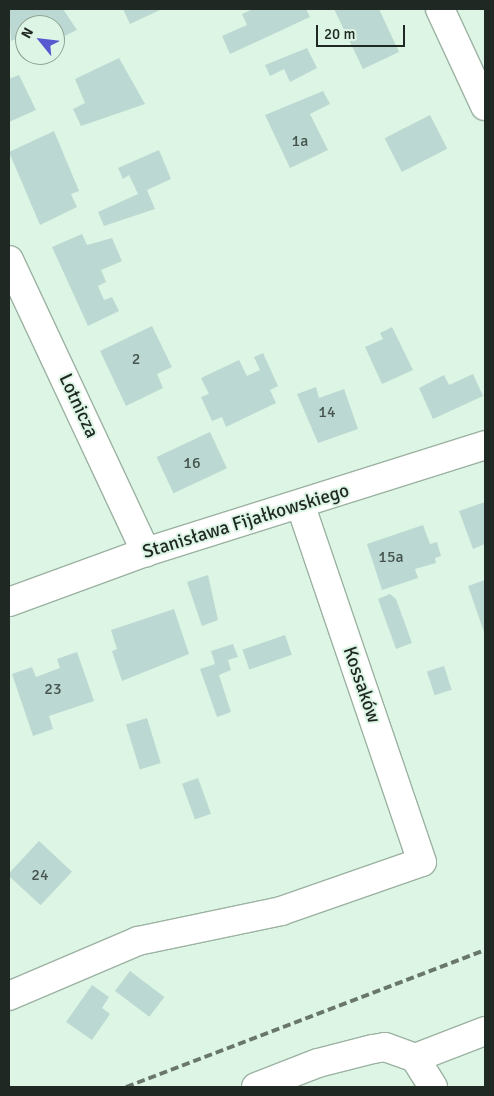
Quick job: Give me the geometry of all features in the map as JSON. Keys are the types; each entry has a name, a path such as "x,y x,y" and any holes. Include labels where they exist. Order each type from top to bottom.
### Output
{"street":[{"path":"440,9 485,106"},
{"name":"Lotnicza","path":"9,260 146,552"},
{"name":"Stanisława Fijałkowskiego","path":"9,602 146,552 301,507 485,445"},
{"name":"Kossaków","path":"9,996 138,941 281,911 422,862 301,507"},
{"path":"256,1087 318,1063 373,1049 385,1048 415,1058 485,1031"},
{"path":"415,1058 433,1087"}],"building":[{"path":"9,9 63,9 77,30 65,36 65,15 15,15 15,39 11,41"},
{"path":"123,9 160,9 160,10 130,24"},
{"path":"253,9 306,9 310,17 230,54 222,36 247,25 242,14"},
{"path":"334,9 379,9 399,52 363,69"},
{"path":"307,48 317,68 290,82 284,69 270,76 265,65"},
{"path":"119,58 145,104 81,126 73,109 85,103 75,79"},
{"path":"19,75 36,110 9,122 9,79"},
{"path":"323,91 330,104 310,114 328,150 290,168 265,115"},
{"path":"430,115 447,149 402,172 385,138"},
{"path":"54,131 79,191 71,194 77,207 40,225 9,152"},
{"path":"159,150 171,179 147,190 155,209 104,226 98,212 138,194 129,175 123,179 118,168"},
{"path":"82,234 87,245 112,238 122,261 101,270 106,282 98,286 104,300 112,297 119,311 88,326 52,247"},
{"path":"152,326 172,367 157,374 163,388 126,406 100,351"},
{"path":"392,327 413,370 382,384 365,347 383,339 380,333"},
{"path":"263,353 278,386 270,390 276,403 226,427 222,417 212,421 201,397 209,394 201,378 239,360 247,376 260,370 254,357"},
{"path":"473,374 483,396 433,419 419,388 444,375 449,385"},
{"path":"316,387 319,398 344,389 358,429 318,443 297,394"},
{"path":"210,432 227,468 173,493 157,457"},
{"path":"485,502 485,544 473,549 459,511"},
{"path":"423,525 430,544 437,542 441,556 435,558 436,563 415,569 418,578 382,590 367,544"},
{"path":"208,575 218,620 202,626 187,582"},
{"path":"485,580 485,635 468,586"},
{"path":"390,594 396,599 412,643 396,649 378,599"},
{"path":"174,609 189,654 122,681 112,651 117,649 111,630"},
{"path":"285,635 292,655 249,670 242,650"},
{"path":"233,644 238,657 228,660 231,670 219,675 231,712 217,717 200,669 215,664 211,651"},
{"path":"77,652 94,701 49,716 53,729 33,736 12,674 32,667 36,677 60,668 57,659"},
{"path":"444,666 452,690 435,695 427,672"},
{"path":"147,718 161,763 140,769 126,724"},
{"path":"198,778 211,814 195,820 182,784"},
{"path":"39,841 72,872 41,905 9,876 9,873"},
{"path":"130,971 164,997 149,1017 115,991"},
{"path":"92,985 109,997 102,1008 110,1014 92,1040 66,1022"}],"railway":[{"path":"126,1087 485,950"}]}
